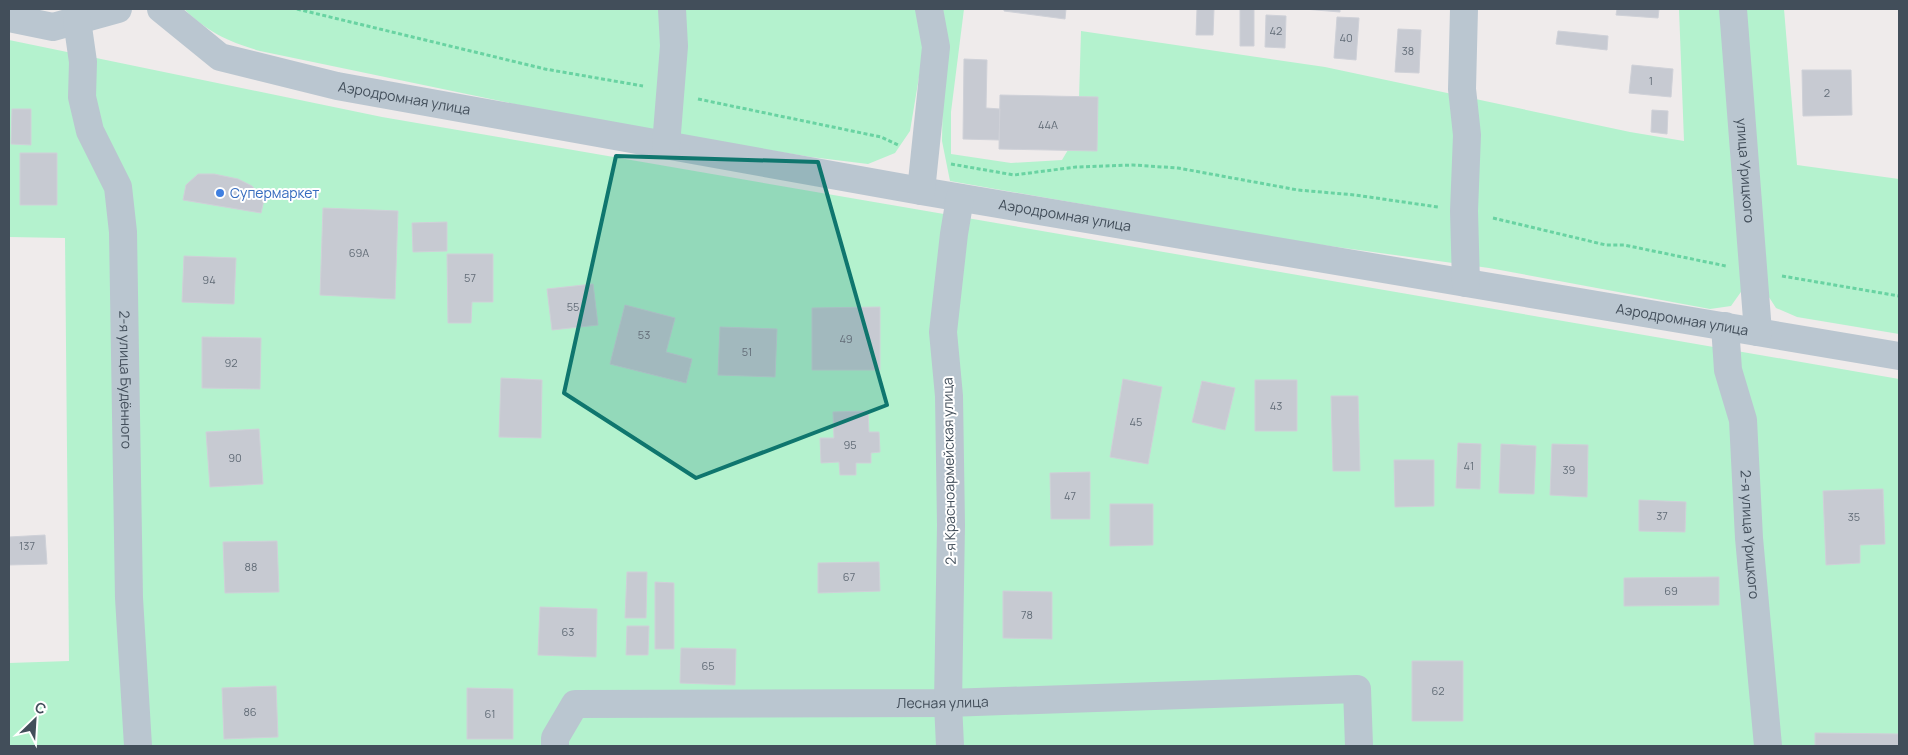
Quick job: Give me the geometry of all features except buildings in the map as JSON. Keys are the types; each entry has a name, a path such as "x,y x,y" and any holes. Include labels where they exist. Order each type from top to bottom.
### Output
{"street":[{"path":"9,18 53,27 118,9"},
{"name":"Аэродромная улица","path":"161,9 220,58 337,86 960,198 1899,356"},
{"path":"666,145 674,46 672,9"},
{"path":"921,191 936,47 929,9"},
{"path":"1464,9 1462,89 1467,135 1464,211 1466,283"},
{"name":"улица Урицкого","path":"1733,9 1758,332"},
{"name":"2-я улица Будённого","path":"77,20 83,62 82,97 90,131 118,187 123,232 129,598 138,746"},
{"name":"2-я Красноармейская улица","path":"950,746 948,704 952,525 949,396 942,332 960,198"},
{"name":"2-я улица Урицкого","path":"1725,326 1728,370 1743,420 1748,538 1768,746"},
{"name":"Лесная улица","path":"555,746 555,738 575,704 948,704 1357,689 1359,746"}],"path":[{"path":"297,9 545,68 671,91 692,98 880,137 925,157 952,164 1014,175 1076,167 1133,165 1178,168 1298,190 1370,196 1464,211 1606,245 1624,245 1754,271 1899,296"}],"highlighted area":[{"path":"616,156 818,162 887,405 696,478 564,393"}],"green space":[{"path":"184,9 917,9 925,41 910,131 895,153 868,164 811,157 620,126 260,51 219,35"},
{"path":"941,9 964,9 951,112 951,154 1011,163 1062,160 1078,133 1081,31 1325,67 1630,132 1684,141 1679,9 1720,9 1743,289 1731,306 1710,309 1489,268 1286,240 950,181 942,141 944,25"},
{"path":"1744,9 1784,9 1797,165 1899,179 1899,334 1797,317 1776,308 1765,291"},
{"path":"9,40 382,117 1899,379 1899,746 9,746 9,663 69,661 65,238 9,237"}],"place":[{"name":"Супермаркет","path":"220,193"}]}
